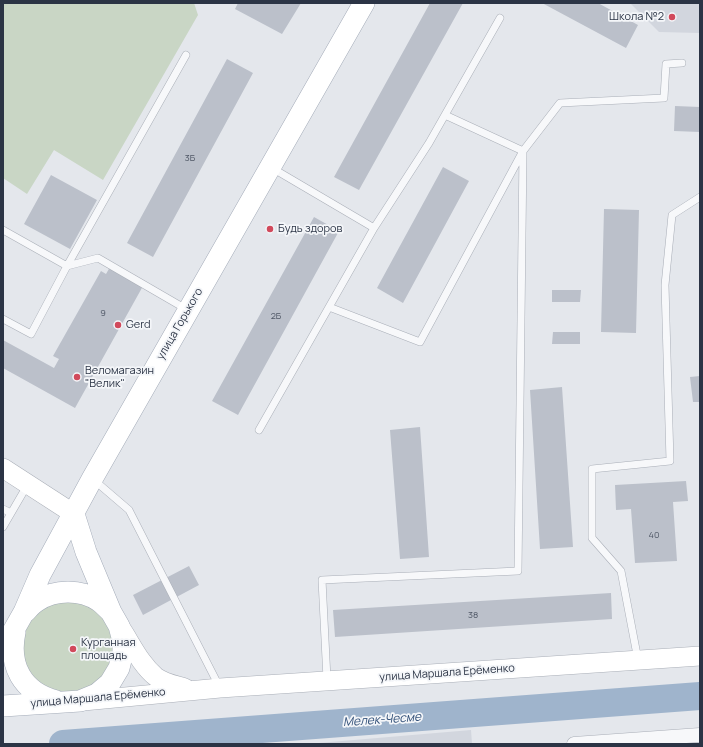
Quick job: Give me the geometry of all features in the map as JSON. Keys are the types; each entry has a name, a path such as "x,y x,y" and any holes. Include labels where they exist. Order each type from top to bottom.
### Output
{"main road":[{"name":"улица Горького","path":"3,649 20,619 40,575 92,479 364,3"},
{"path":"3,468 74,514"},
{"name":"улица Маршала Ерёменко","path":"74,514 86,552 115,619 146,667 157,677 171,684 194,690"},
{"path":"58,702 48,699 31,689 18,673 12,645 20,619 36,601 51,594 68,592 84,594 98,601 115,619 123,642 123,652 119,668 110,683 97,694 80,701"},
{"name":"улица Маршала Ерёменко","path":"3,706 58,702 69,703 220,688 700,656"}],"street":[{"path":"574,744 700,734"}],"lane":[{"path":"259,430 374,228 429,144 500,18"},
{"path":"3,318 31,334 67,266 186,55"},
{"path":"329,307 420,342 523,151 560,103 664,98 666,64 682,63"},
{"path":"445,115 523,151"},
{"path":"327,682 322,580 518,571 523,151"},
{"path":"270,167 374,228"},
{"path":"638,660 621,571 592,538 592,468 670,462 665,285 672,215 700,197"},
{"path":"3,230 67,266 98,258 188,310"},
{"path":"92,479 129,510 220,688"},
{"path":"3,527 28,484"},
{"path":"3,509 11,514"}],"shaded area":[{"name":"Школа №2","path":"630,3 700,3 700,33 659,32"},
{"path":"471,730 472,744 307,744"}],"green space":[{"path":"3,3 194,3 198,15 103,180 54,150 27,194 3,178"},
{"path":"68,601 85,605 100,615 110,630 114,647 110,664 100,679 85,689 68,693 51,689 36,679 26,664 22,647 26,630 36,615 51,605"}],"building":[{"path":"238,3 301,3 282,34 235,9"},
{"path":"430,3 463,3 359,190 334,177"},
{"path":"542,3 598,3 638,25 626,48"},
{"path":"227,59 253,73 153,257 127,243"},
{"path":"675,106 700,107 700,132 674,131"},
{"path":"443,167 469,181 403,303 377,288"},
{"path":"51,175 97,200 70,249 24,224"},
{"path":"604,209 639,210 636,333 601,332"},
{"path":"314,217 339,231 238,415 212,401"},
{"path":"110,267 143,286 75,408 3,368 3,340 54,368 59,359 53,356 101,271 106,274"},
{"path":"552,290 581,290 580,302 552,302"},
{"path":"553,332 580,332 580,344 552,344"},
{"path":"700,376 700,402 693,402 690,377"},
{"path":"562,387 573,547 540,549 530,390"},
{"path":"420,427 429,557 400,559 390,430"},
{"path":"686,481 688,501 673,502 677,561 635,563 631,509 616,510 615,485"},
{"path":"189,566 199,585 143,615 133,595"},
{"path":"611,593 612,619 335,637 333,610"}],"waterway":[{"name":"Мелек-Чесме","path":"63,744 700,696"}],"place":[{"name":"Школа №2","path":"672,17"},
{"name":"Будь здоров","path":"270,229"},
{"name":"Gerd","path":"118,325"},
{"name":"Веломагазин \"Велик\"","path":"77,377"},
{"name":"Курганная площадь","path":"73,649"}]}
